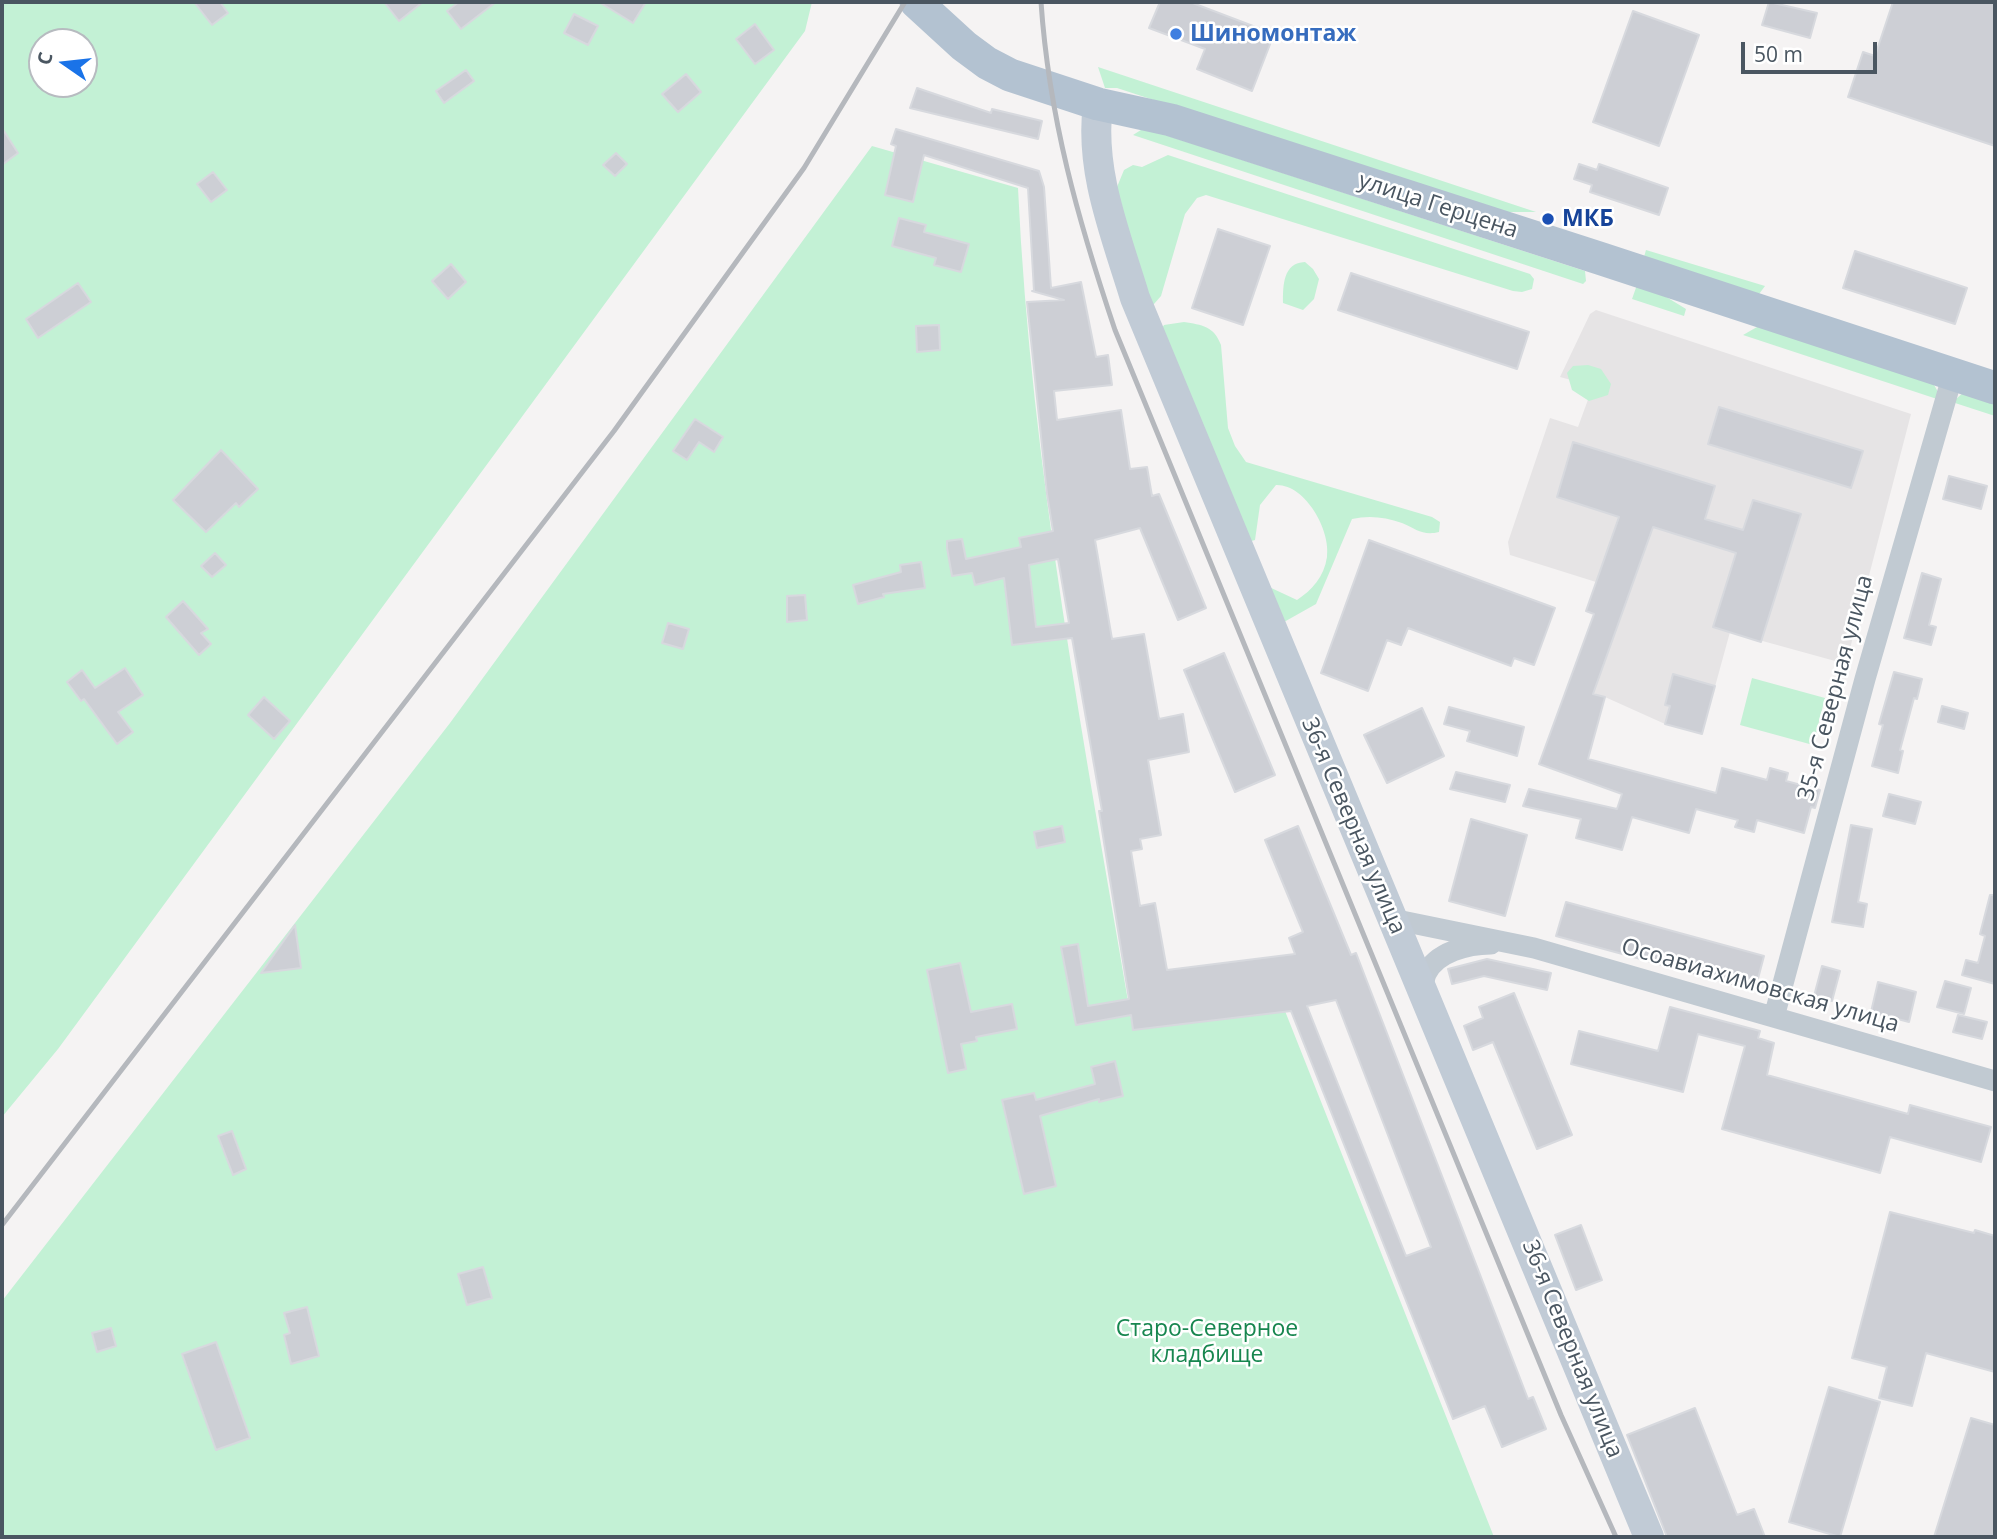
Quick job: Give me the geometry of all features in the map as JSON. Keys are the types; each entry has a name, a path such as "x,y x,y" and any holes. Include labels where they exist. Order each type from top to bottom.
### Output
{"main road":[{"name":"улица Герцена","path":"916,2 964,46 987,63 1010,75 1098,104 1171,120 1995,388"},
{"name":"36-я Северная улица","path":"1098,104 1095,127 1097,164 1135,298 1649,1537"}],"street":[{"name":"35-я Северная улица","path":"1774,1017 1862,692 1953,374"},
{"name":"Осоавиахимовская улица","path":"1392,919 1511,943 1995,1081"},
{"name":"Осоавиахимовская улица","path":"1422,991 1426,974 1438,959 1482,944 1511,943"}],"shaded area":[{"path":"1596,310 1911,414 1846,664 1730,632 1702,734 1665,724 1605,697 1567,687 1594,614 1586,611 1596,582 1510,555 1508,542 1550,418 1578,427 1593,386 1560,377 1590,314"}],"green space":[{"path":"2,2 812,2 805,31 58,1049 2,1117"},
{"path":"1098,67 1536,212 1496,212 1117,88 1105,88"},
{"path":"1144,128 1585,271 1586,281 1583,284 1133,135"},
{"name":"Старо-Северное кладбище","path":"872,146 1018,188 1035,400 1048,505 1079,716 1133,1030 1285,1011 1494,1537 2,1537 2,1301 450,723"},
{"path":"1168,155 1530,274 1534,279 1532,289 1513,291 1206,195 1197,198 1185,214 1161,296 1154,304 1145,304 1117,187 1124,170 1133,165 1142,167"},
{"path":"1646,250 1765,286 1756,298 1642,264"},
{"path":"1305,262 1319,279 1314,299 1303,310 1283,303 1283,296 1288,271 1292,266"},
{"path":"1638,282 1686,309 1684,316 1632,299"},
{"path":"1184,322 1211,330 1221,345 1228,428 1235,446 1246,462 1432,517 1440,522 1439,532 1416,530 1383,518 1352,519 1316,604 1284,622 1267,586 1297,600 1308,592 1320,577 1325,564 1325,534 1314,510 1306,500 1287,487 1276,485 1260,505 1255,540 1248,542 1159,333 1164,325"},
{"path":"1764,323 1933,383 1938,392 1937,399 1743,335"},
{"path":"1588,365 1601,369 1611,384 1608,395 1589,401 1572,390 1567,373 1573,366"},
{"path":"1964,392 1995,398 1995,416 1955,403"},
{"path":"1752,678 1825,698 1813,745 1740,725"}],"building":[{"path":"194,2 220,2 228,13 212,25"},
{"path":"384,2 423,2 399,21"},
{"path":"459,2 496,2 461,29 447,11"},
{"path":"599,2 646,2 633,23"},
{"path":"1160,2 1190,2 1274,34 1252,91 1197,69 1205,49 1149,28"},
{"path":"1769,2 1817,13 1810,38 1762,25"},
{"path":"1893,2 1995,2 1995,146 1848,97 1863,52 1875,56"},
{"path":"1633,11 1699,35 1659,146 1593,122"},
{"path":"574,14 598,26 588,45 564,33"},
{"path":"755,24 774,50 755,64 736,39"},
{"path":"466,70 474,81 444,103 436,91"},
{"path":"686,74 701,92 678,112 662,94"},
{"path":"917,88 991,113 992,109 1042,121 1038,139 910,108"},
{"path":"2,128 18,153 2,165"},
{"path":"896,129 1039,171 1044,187 1051,288 1081,282 1096,357 1108,355 1112,385 1054,391 1057,420 1121,410 1130,469 1147,467 1152,496 1159,494 1206,608 1178,620 1140,528 1095,540 1112,639 1144,634 1159,719 1183,714 1189,752 1148,760 1161,835 1140,839 1142,849 1131,851 1140,906 1155,903 1167,970 1295,954 1289,938 1303,932 1265,840 1298,826 1351,955 1356,953 1528,1399 1533,1397 1546,1429 1502,1447 1485,1406 1453,1419 1291,1011 1133,1030 1131,1015 1076,1025 1061,947 1078,944 1088,1006 1129,999 1099,811 1102,811 1072,638 1012,645 1004,578 975,585 972,573 952,576 947,548 947,541 962,539 966,559 1021,547 1019,538 1053,531 1027,302 1064,300 1032,291 1028,188 924,155 913,202 885,195 896,146 891,144","holes":["1058,559 1069,623 1036,627 1029,565","1336,1000 1431,1247 1406,1256 1307,1006"]},
{"path":"616,153 627,164 615,176 603,165"},
{"path":"1579,164 1597,170 1599,164 1668,188 1659,215 1590,192 1592,185 1574,179"},
{"path":"213,172 227,190 211,202 197,184"},
{"path":"899,218 926,225 924,232 969,244 961,272 934,265 936,258 892,246"},
{"path":"1218,229 1270,246 1243,325 1192,308"},
{"path":"1855,251 1967,288 1955,324 1843,288"},
{"path":"451,264 466,282 448,299 432,281"},
{"path":"1351,273 1529,332 1517,369 1338,310"},
{"path":"78,283 91,302 38,338 26,319"},
{"path":"939,325 940,350 917,352 916,326"},
{"path":"1719,407 1863,451 1851,488 1708,444"},
{"path":"695,419 723,437 714,452 699,442 687,460 673,451"},
{"path":"1573,442 1715,486 1705,519 1743,530 1753,500 1801,514 1761,642 1713,627 1736,553 1653,527 1593,694 1605,697 1588,759 1716,793 1722,768 1767,780 1770,768 1788,773 1786,781 1820,790 1815,808 1811,807 1804,833 1757,820 1754,832 1735,827 1738,820 1696,809 1689,833 1632,817 1622,850 1576,838 1581,819 1523,806 1529,789 1617,809 1622,794 1539,764 1594,614 1586,611 1619,517 1557,497"},
{"path":"221,450 258,489 239,507 236,503 206,532 173,500"},
{"path":"1949,476 1987,486 1981,509 1943,499"},
{"path":"1369,540 1555,608 1534,665 1514,658 1511,666 1408,628 1401,645 1387,640 1368,691 1321,673"},
{"path":"215,553 226,565 212,577 201,566"},
{"path":"921,562 925,588 883,594 884,597 858,604 853,585 901,572 900,565"},
{"path":"1922,573 1941,579 1929,625 1936,627 1931,645 1904,638"},
{"path":"805,595 807,620 787,622 787,596"},
{"path":"183,601 208,629 201,633 211,644 199,655 166,617"},
{"path":"668,623 689,629 683,649 662,643"},
{"path":"1224,653 1275,775 1235,792 1184,670"},
{"path":"125,668 143,695 118,712 133,732 117,744 84,699 81,701 67,682 82,670 95,688"},
{"path":"1894,672 1922,679 1900,750 1903,751 1898,773 1872,766 1883,725 1879,724"},
{"path":"1673,674 1715,686 1702,734 1665,724 1670,706 1665,705"},
{"path":"264,697 290,721 274,739 248,715"},
{"path":"1942,706 1968,713 1964,729 1938,722"},
{"path":"1449,707 1524,727 1517,756 1467,741 1470,731 1444,724"},
{"path":"1422,708 1444,756 1387,783 1364,735"},
{"path":"1456,772 1510,785 1505,802 1450,789"},
{"path":"1889,794 1921,802 1915,824 1883,816"},
{"path":"1471,819 1527,835 1505,916 1449,901"},
{"path":"1851,825 1872,829 1858,902 1867,904 1863,927 1832,922"},
{"path":"1062,826 1065,842 1037,848 1034,832"},
{"path":"1990,895 1995,895 1995,984 1962,975 1966,960 1978,963 1985,936 1980,934"},
{"path":"1566,902 1764,956 1755,990 1556,936"},
{"path":"295,925 301,968 261,973"},
{"path":"1487,959 1551,973 1547,990 1484,976 1452,984 1448,969"},
{"path":"960,963 971,1012 1012,1004 1017,1029 976,1037 977,1041 961,1044 966,1069 948,1073 927,970"},
{"path":"1822,966 1840,971 1832,1001 1814,996"},
{"path":"1945,981 1971,988 1964,1014 1937,1007"},
{"path":"1878,982 1916,992 1909,1022 1871,1012"},
{"path":"1514,993 1572,1135 1537,1149 1493,1042 1473,1050 1464,1026 1483,1018 1479,1007"},
{"path":"1670,1007 1760,1031 1758,1038 1774,1043 1767,1075 1908,1114 1910,1105 1991,1127 1981,1162 1890,1137 1880,1173 1722,1129 1745,1046 1698,1034 1683,1092 1571,1064 1579,1031 1658,1051"},
{"path":"1958,1015 1987,1022 1982,1039 1953,1032"},
{"path":"1115,1061 1123,1096 1099,1102 1099,1099 1040,1116 1056,1186 1024,1194 1002,1100 1034,1093 1036,1100 1095,1084 1091,1067"},
{"path":"232,1131 246,1169 233,1175 218,1136"},
{"path":"1890,1212 1995,1236 1995,1372 1926,1353 1912,1406 1879,1398 1887,1367 1852,1358"},
{"path":"1581,1225 1602,1280 1576,1290 1555,1235"},
{"path":"483,1267 492,1298 467,1305 458,1274"},
{"path":"307,1307 319,1356 291,1364 284,1335 290,1333 284,1313"},
{"path":"111,1328 116,1346 97,1352 92,1333"},
{"path":"216,1342 250,1438 216,1450 182,1354"},
{"path":"1829,1387 1880,1402 1840,1537 1789,1522"},
{"path":"1695,1408 1737,1515 1754,1509 1765,1537 1667,1537 1627,1435"},
{"path":"1971,1418 1995,1425 1995,1537 1934,1537"}],"railway":[{"path":"2,1225 614,431 804,168 905,2"},
{"path":"1041,2 1051,87 1067,168 1115,330 1561,1415 1616,1537"}],"place":[{"name":"Шиномонтаж","path":"1176,34"},
{"name":"МКБ","path":"1548,219"}]}
